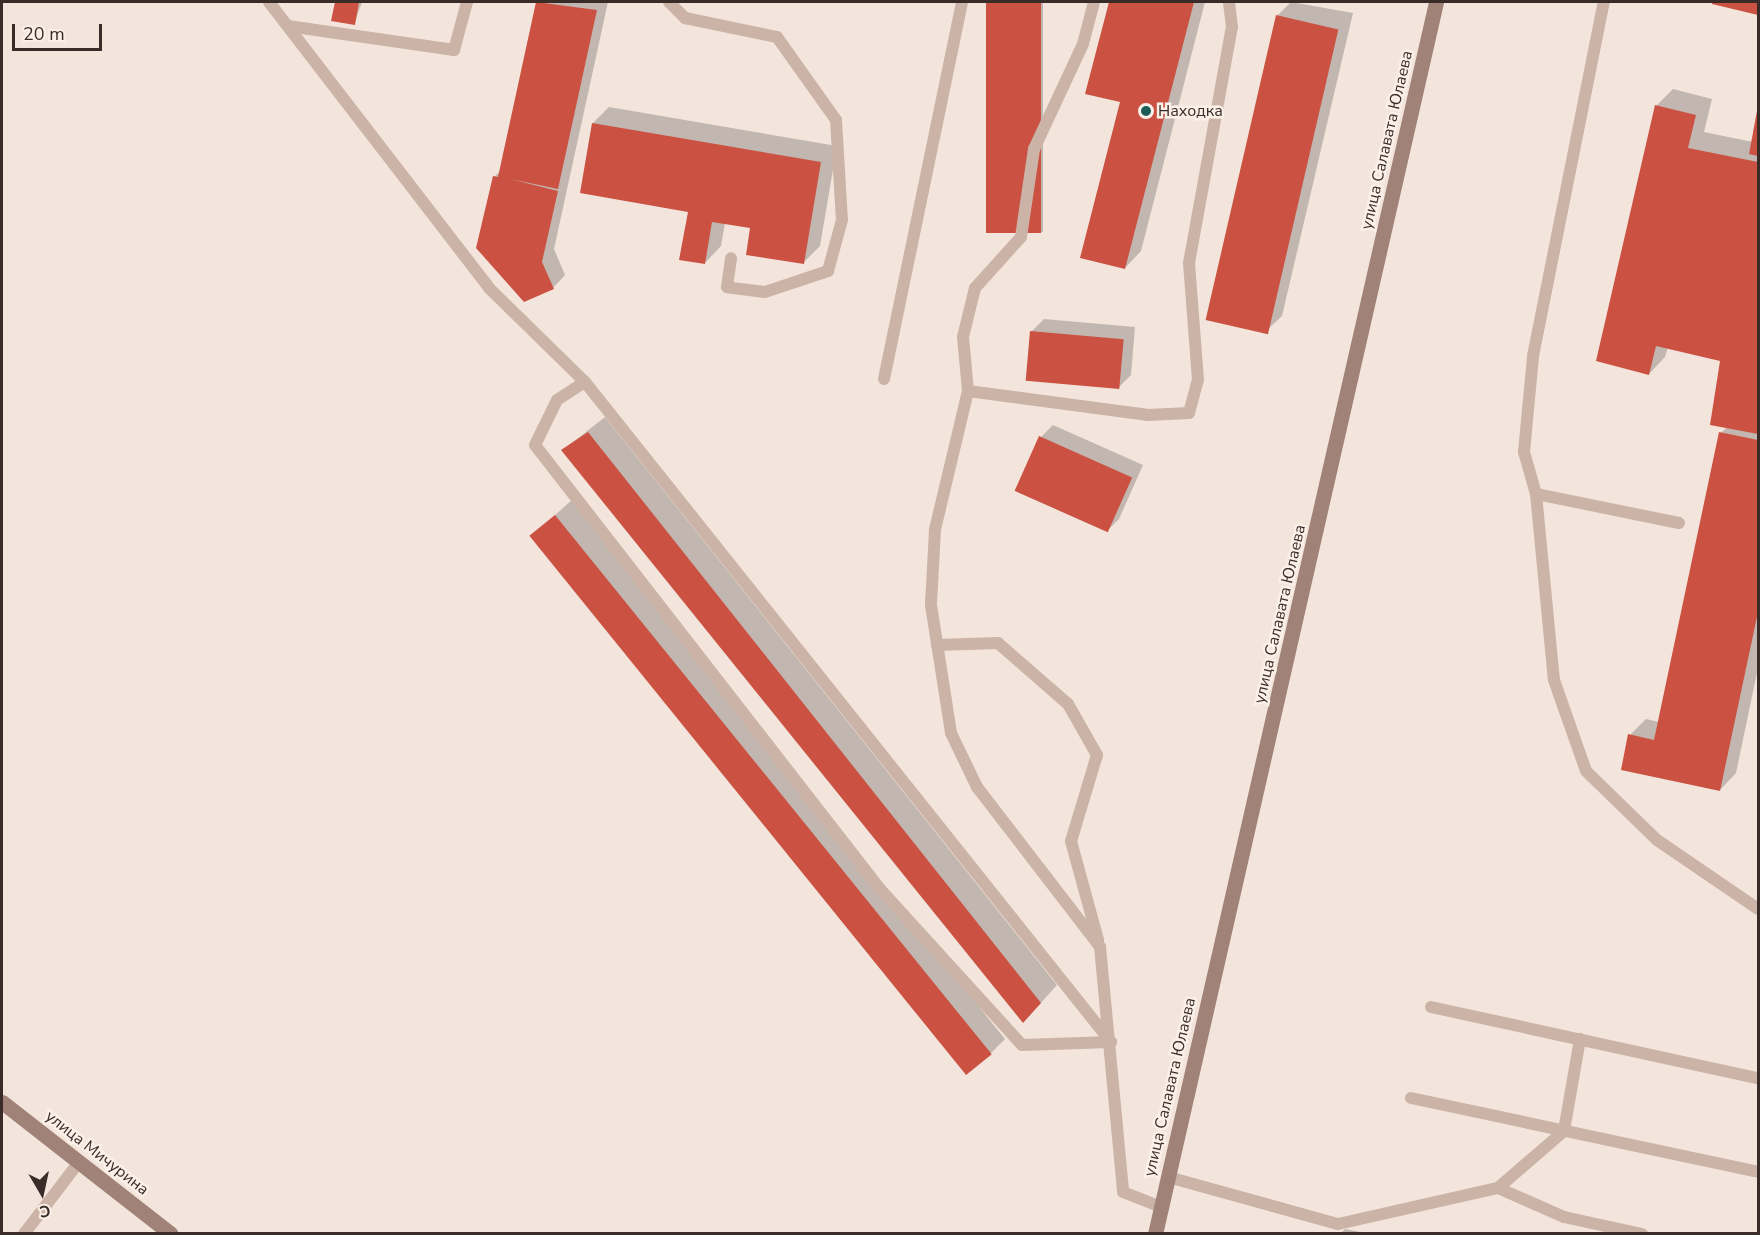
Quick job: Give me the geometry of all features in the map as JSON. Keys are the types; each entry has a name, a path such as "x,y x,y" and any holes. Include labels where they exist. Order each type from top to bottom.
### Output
{"street":[{"name":"улица Салавата Юлаева","path":"1155,1233 1437,2"},
{"name":"улица Мичурина","path":"2,1102 171,1233"}],"lane":[{"path":"269,2 489,288 585,382 1111,1042"},
{"path":"288,26 454,50 467,2"},
{"path":"669,2 686,18 777,37 836,120 842,220 828,271 765,292 756,291 727,287 731,258"},
{"path":"884,379 963,2"},
{"path":"1094,2 1083,44 1034,149 1021,237 975,288 963,337 968,392 935,530 931,605 951,733 977,787 1100,947"},
{"path":"968,392 1148,415 1189,413 1198,380 1189,263 1232,27 1228,2"},
{"path":"1604,2 1533,356 1524,452 1536,494 1554,680 1586,771 1657,840 1758,909"},
{"path":"585,382 556,400 535,445 880,889 1022,1045 1111,1042"},
{"path":"1536,494 1679,523"},
{"path":"937,645 998,643 1068,704 1097,755 1071,841 1100,947 1111,1042 1123,1192 1161,1207"},
{"path":"1431,1007 1758,1078"},
{"path":"1168,1177 1338,1224 1498,1188 1564,1131 1580,1039"},
{"path":"1411,1098 1758,1172"},
{"path":"24,1233 79,1162"},
{"path":"1498,1188 1564,1217 1642,1233"}],"building":[{"path":"335,2 359,2 355,25 331,21"},
{"path":"536,2 597,10 558,189 510,179 558,191 542,262 554,289 524,302 476,248 493,176 498,177"},
{"path":"986,2 1041,2 1041,233 986,233"},
{"path":"1109,2 1194,2 1125,269 1080,258 1120,102 1085,94"},
{"path":"1712,2 1758,2 1758,15 1712,4"},
{"path":"1276,15 1338,29 1268,334 1206,320"},
{"path":"1655,105 1696,115 1688,148 1758,162 1758,434 1710,425 1720,361 1656,346 1649,375 1596,361"},
{"path":"1758,111 1758,156 1749,154"},
{"path":"592,123 821,162 804,264 746,255 750,228 712,222 705,264 679,260 688,212 580,193"},
{"path":"1030,331 1124,339 1119,389 1026,381"},
{"path":"588,432 1041,1003 1023,1023 561,450"},
{"path":"1719,432 1758,440 1758,612 1720,791 1621,770 1628,734 1654,740"},
{"path":"1039,436 1132,477 1108,532 1015,491"},
{"path":"555,515 992,1054 966,1075 529,536"}],"place":[{"name":"Находка","path":"1146,111"}]}
